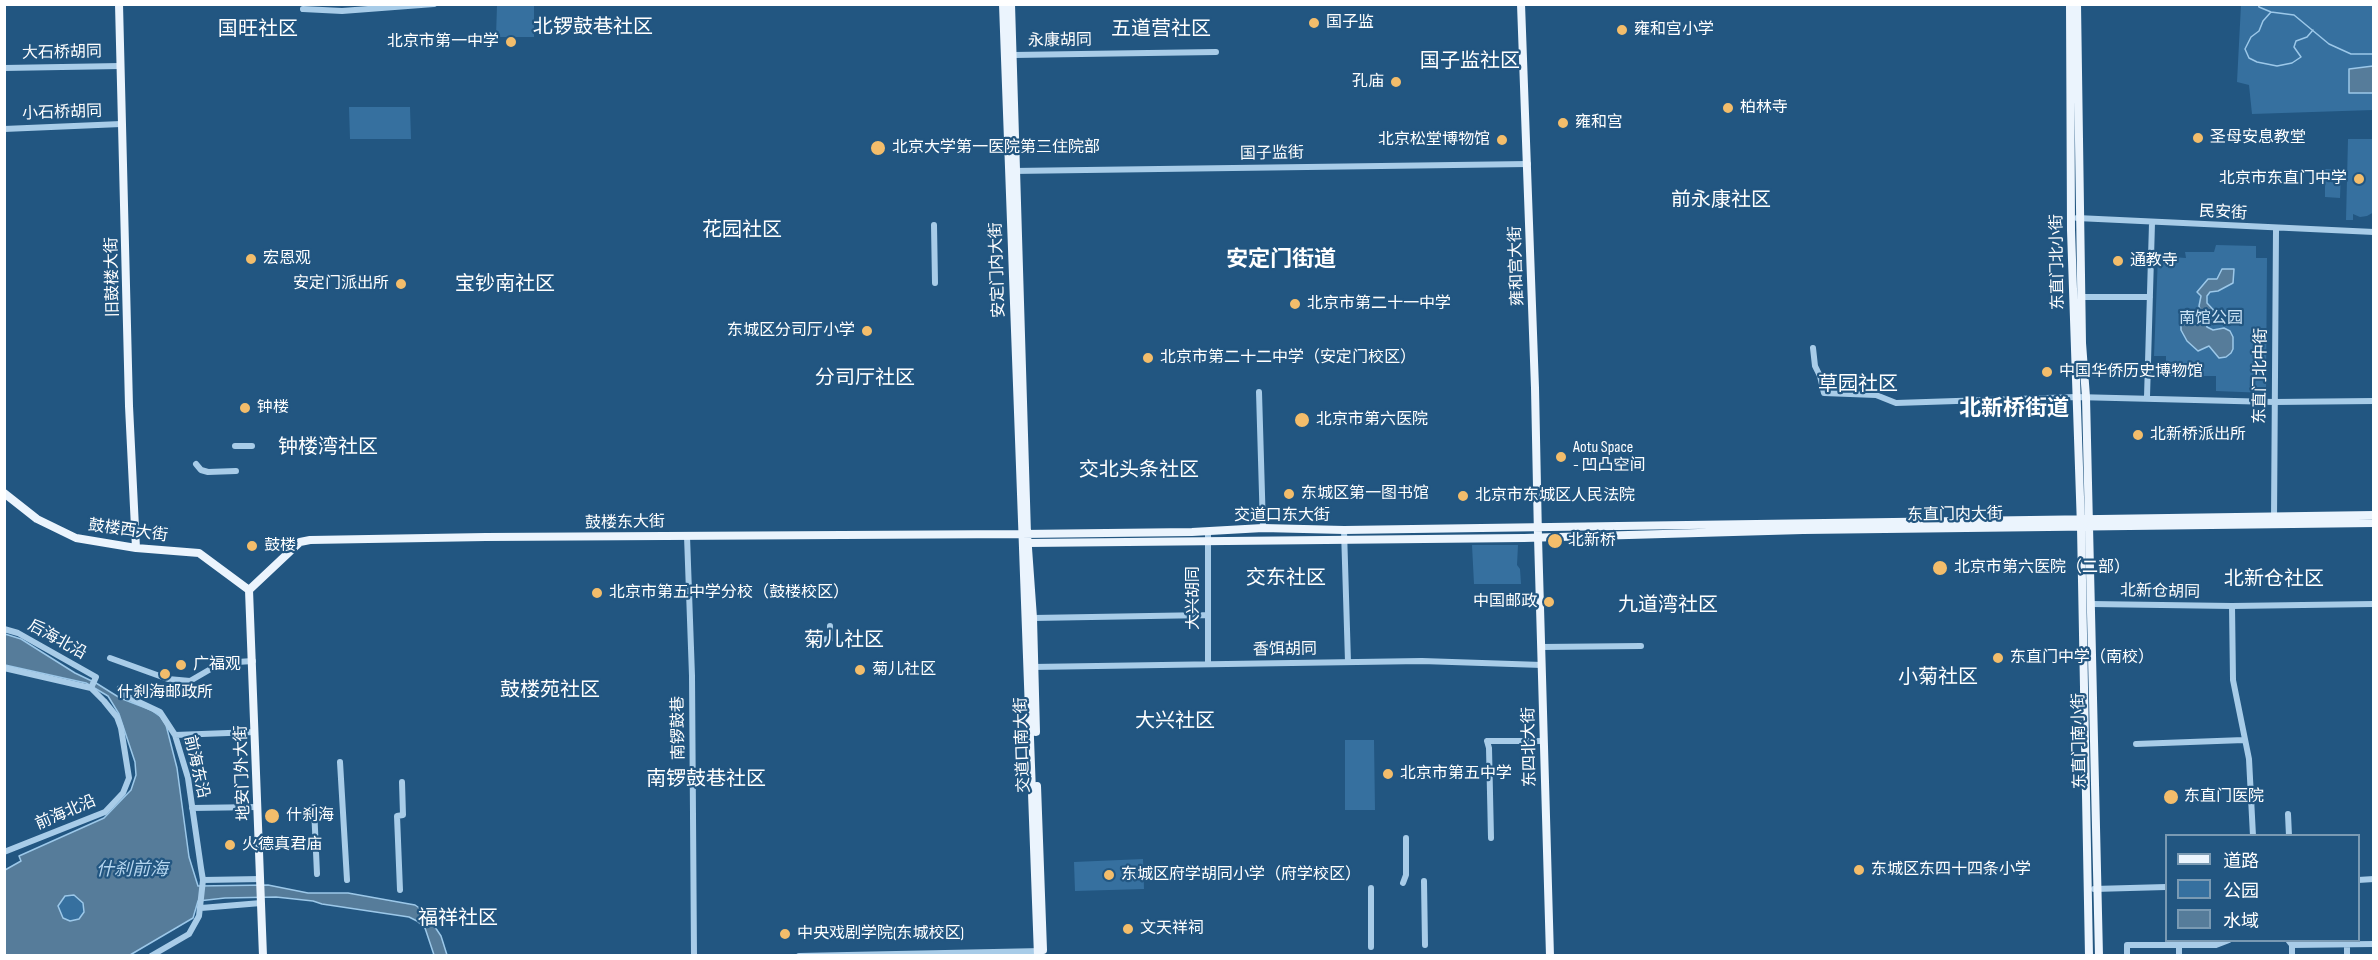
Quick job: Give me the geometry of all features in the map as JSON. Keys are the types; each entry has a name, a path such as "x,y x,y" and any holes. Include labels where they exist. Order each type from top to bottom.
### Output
{"main road":[{"name":"旧鼓楼大街","path":"119,4 129,406 136,548"},
{"name":"安定门内大街","path":"1003,4 1012,171 1024,534"},
{"name":"安定门内大街","path":"1011,4 1012,171"},
{"name":"雍和宫大街","path":"1521,4 1528,164 1538,537"},
{"name":"东直门北小街","path":"2070,4 2074,20 2086,397 2084,523"},
{"name":"东直门北小街","path":"2078,4 2074,20 2071,218 2076,397 2084,523"},
{"name":"鼓楼西大街","path":"4,492 37,519 59,531 95,543 199,553 249,590"},
{"name":"东直门内大街","path":"1538,527 2084,523 2274,520 2373,515"},
{"name":"东直门内大街","path":"2274,520 2373,523"},
{"name":"东直门内大街","path":"1538,537 2084,523"},
{"name":"东直门南小街","path":"2084,523 2091,604 2092,889 2090,956"},
{"name":"东直门南小街","path":"2084,523 2092,889 2099,956"},
{"name":"交道口东大街","path":"1024,534 1263,528 1344,530 1538,527"},
{"name":"鼓楼东大街","path":"249,590 300,542 310,540 1024,534"},
{"path":"1024,534 1028,543"},
{"name":"交道口南大街","path":"1024,534 1031,667 1040,953"},
{"name":"交道口东大街","path":"1028,543 1538,537"},
{"name":"东四北大街","path":"1538,537 1550,956"},
{"name":"交道口南大街","path":"1028,543 1033,618 1031,667"},
{"name":"地安门外大街","path":"249,590 263,956"}],"street":[{"path":"303,9 342,10 434,4"},
{"name":"永康胡同","path":"1013,55 1216,52"},
{"name":"大石桥胡同","path":"4,68 120,66"},
{"name":"小石桥胡同","path":"4,129 121,124"},
{"name":"国子监街","path":"1012,171 1528,164"},
{"name":"民安街","path":"2071,218 2373,232"},
{"path":"2147,397 2152,223"},
{"path":"934,225 935,283"},
{"name":"东直门北中街","path":"2274,520 2276,229"},
{"path":"2082,297 2150,297"},
{"path":"1813,348 1815,366 1824,393 1876,395 1896,403 2076,397 2274,402 2373,401"},
{"path":"1259,392 1263,528"},
{"path":"235,446 252,446"},
{"path":"196,464 201,470 236,471"},
{"path":"1344,530 1348,662"},
{"name":"大兴胡同","path":"1208,531 1208,664"},
{"name":"南锣鼓巷","path":"687,536 691,665 694,956"},
{"name":"北新仓胡同","path":"2091,604 2232,606 2373,604"},
{"path":"2232,606 2233,680 2249,759 2253,834"},
{"path":"1033,618 1208,615"},
{"path":"818,640 830,639 830,626"},
{"name":"后海北沿","path":"4,629 18,633 96,678 91,688"},
{"path":"1541,647 1641,646"},
{"path":"110,658 168,679 190,681 221,663 253,661"},
{"name":"香饵胡同","path":"1031,667 1422,661 1542,665"},
{"path":"4,668 91,688"},
{"name":"前海北沿","path":"4,852 105,812 128,784 129,768 117,717 91,688"},
{"name":"前海东沿","path":"120,688 126,696 155,708 164,715 175,735 184,762 203,880 201,908"},
{"path":"175,735 255,732"},
{"path":"2136,744 2244,740"},
{"path":"1491,838 1487,741 1543,741"},
{"path":"340,762 347,880"},
{"path":"400,890 396,816 403,816 402,782"},
{"path":"192,808 258,807"},
{"path":"314,807 317,874"},
{"path":"2288,814 2289,834"},
{"path":"1403,883 1406,875 1406,838"},
{"path":"203,880 261,879"},
{"path":"1424,881 1425,945"},
{"path":"2092,889 2165,887"},
{"path":"1371,888 1371,947"},
{"path":"151,956 189,934 201,908 261,903"},
{"path":"2179,942 2179,956"},
{"path":"2127,956 2127,945 2179,942 2216,945 2224,942"},
{"path":"2292,956 2291,942 2373,944"},
{"path":"2347,945 2347,956"},
{"path":"799,956 1040,953"}],"green space":[{"path":"497,5 534,5 534,37 496,37"},
{"path":"2241,5 2373,5 2373,110 2252,114 2249,85 2237,82"},
{"path":"349,107 410,107 411,139 350,139"},
{"name":"北京市东直门中学","path":"2348,139 2373,139 2374,212 2360,217 2353,214 2353,220 2346,220"},
{"path":"2325,169 2341,170 2340,198 2325,197"},
{"name":"南馆公园","path":"2216,245 2256,246 2256,258 2267,258 2266,393 2216,391 2216,376 2166,376 2166,356 2154,356 2158,256 2186,258 2185,252 2214,252"},
{"path":"1472,545 1518,545 1517,565 1520,569 1521,584 1474,584"},
{"path":"1345,740 1374,740 1375,810 1345,810"},
{"path":"1143,859 1144,889 1075,891 1074,862"},
{"path":"71,895 80,899 84,908 80,917 71,921 62,917 58,908 62,899"}],"water":[{"path":"2373,66 2373,93 2349,93 2349,69"},
{"path":"2222,269 2234,269 2233,283 2218,291 2210,292 2207,296 2207,303 2220,317 2213,321 2207,317 2205,320 2207,327 2213,330 2224,328 2230,331 2233,337 2231,353 2219,358 2209,346 2198,351 2187,341 2181,330 2181,322 2193,322 2194,316 2201,312 2199,306 2201,296 2197,292 2208,279 2217,279"},
{"name":"什刹前海","path":"5,634 21,639 75,673 161,717 166,725 177,768 189,857 198,886 268,885 308,893 348,893 415,905 425,912 441,936 447,955 434,955 425,928 409,917 276,897 198,901 193,918 130,955 5,955 5,870 21,861 19,856 104,818 131,790 136,775 135,762 119,714 108,696 86,683 5,665","holes":["74,895 83,903 84,912 79,919 70,921 63,918 58,906 65,896"]}],"waterway":[{"path":"2258,4 2259,7 2271,12 2294,15 2329,44 2351,54 2374,54"},
{"path":"2271,12 2263,21 2259,31 2251,37 2245,49 2249,58 2257,62 2277,66 2292,63 2301,57 2294,47 2296,41 2307,37 2313,30"}],"place":[{"name":"国子监","path":"1314,23"},
{"name":"雍和宫小学","path":"1622,30"},
{"name":"北京市第一中学","path":"511,42"},
{"name":"孔庙","path":"1396,82"},
{"name":"柏林寺","path":"1728,108"},
{"name":"雍和宫","path":"1563,123"},
{"name":"圣母安息教堂","path":"2198,138"},
{"name":"北京松堂博物馆","path":"1502,140"},
{"name":"北京大学第一医院第三住院部","path":"878,148"},
{"name":"北京市东直门中学","path":"2359,179"},
{"name":"宏恩观","path":"251,259"},
{"name":"通教寺","path":"2118,261"},
{"name":"安定门派出所","path":"401,284"},
{"name":"北京市第二十一中学","path":"1295,304"},
{"name":"东城区分司厅小学","path":"867,331"},
{"name":"北京市第二十二中学（安定门校区）","path":"1148,358"},
{"name":"中国华侨历史博物馆","path":"2047,372"},
{"name":"钟楼","path":"245,408"},
{"name":"北京市第六医院","path":"1302,420"},
{"name":"北新桥派出所","path":"2138,435"},
{"name":"Aotu Space - 凹凸空间","path":"1561,457"},
{"name":"东城区第一图书馆","path":"1289,494"},
{"name":"北京市东城区人民法院","path":"1463,496"},
{"name":"北新桥","path":"1555,541"},
{"name":"鼓楼","path":"252,546"},
{"name":"北京市第六医院（二部）","path":"1940,568"},
{"name":"北京市第五中学分校（鼓楼校区）","path":"597,593"},
{"name":"中国邮政","path":"1549,602"},
{"name":"东直门中学（南校）","path":"1998,658"},
{"name":"广福观","path":"181,665"},
{"name":"菊儿社区","path":"860,670"},
{"name":"什刹海邮政所","path":"165,674"},
{"name":"北京市第五中学","path":"1388,774"},
{"name":"东直门医院","path":"2171,797"},
{"name":"什刹海","path":"272,816"},
{"name":"火德真君庙","path":"230,845"},
{"name":"东城区东四十四条小学","path":"1859,870"},
{"name":"东城区府学胡同小学（府学校区）","path":"1109,875"},
{"name":"文天祥祠","path":"1128,929"},
{"name":"中央戏剧学院(东城校区)","path":"785,934"}],"district":[{"name":"北锣鼓巷社区","path":"593,28"},
{"name":"国旺社区","path":"258,30"},
{"name":"五道营社区","path":"1161,30"},
{"name":"国子监社区","path":"1470,62"},
{"name":"前永康社区","path":"1721,201"},
{"name":"花园社区","path":"742,231"},
{"name":"安定门街道","path":"1281,260"},
{"name":"宝钞南社区","path":"505,285"},
{"name":"分司厅社区","path":"865,379"},
{"name":"草园社区","path":"1858,385"},
{"name":"北新桥街道","path":"2014,409"},
{"name":"钟楼湾社区","path":"328,448"},
{"name":"交北头条社区","path":"1139,471"},
{"name":"交东社区","path":"1286,579"},
{"name":"北新仓社区","path":"2274,580"},
{"name":"九道湾社区","path":"1668,606"},
{"name":"菊儿社区","path":"844,641"},
{"name":"小菊社区","path":"1938,678"},
{"name":"鼓楼苑社区","path":"550,691"},
{"name":"大兴社区","path":"1175,722"},
{"name":"南锣鼓巷社区","path":"706,780"},
{"name":"福祥社区","path":"458,919"}]}
